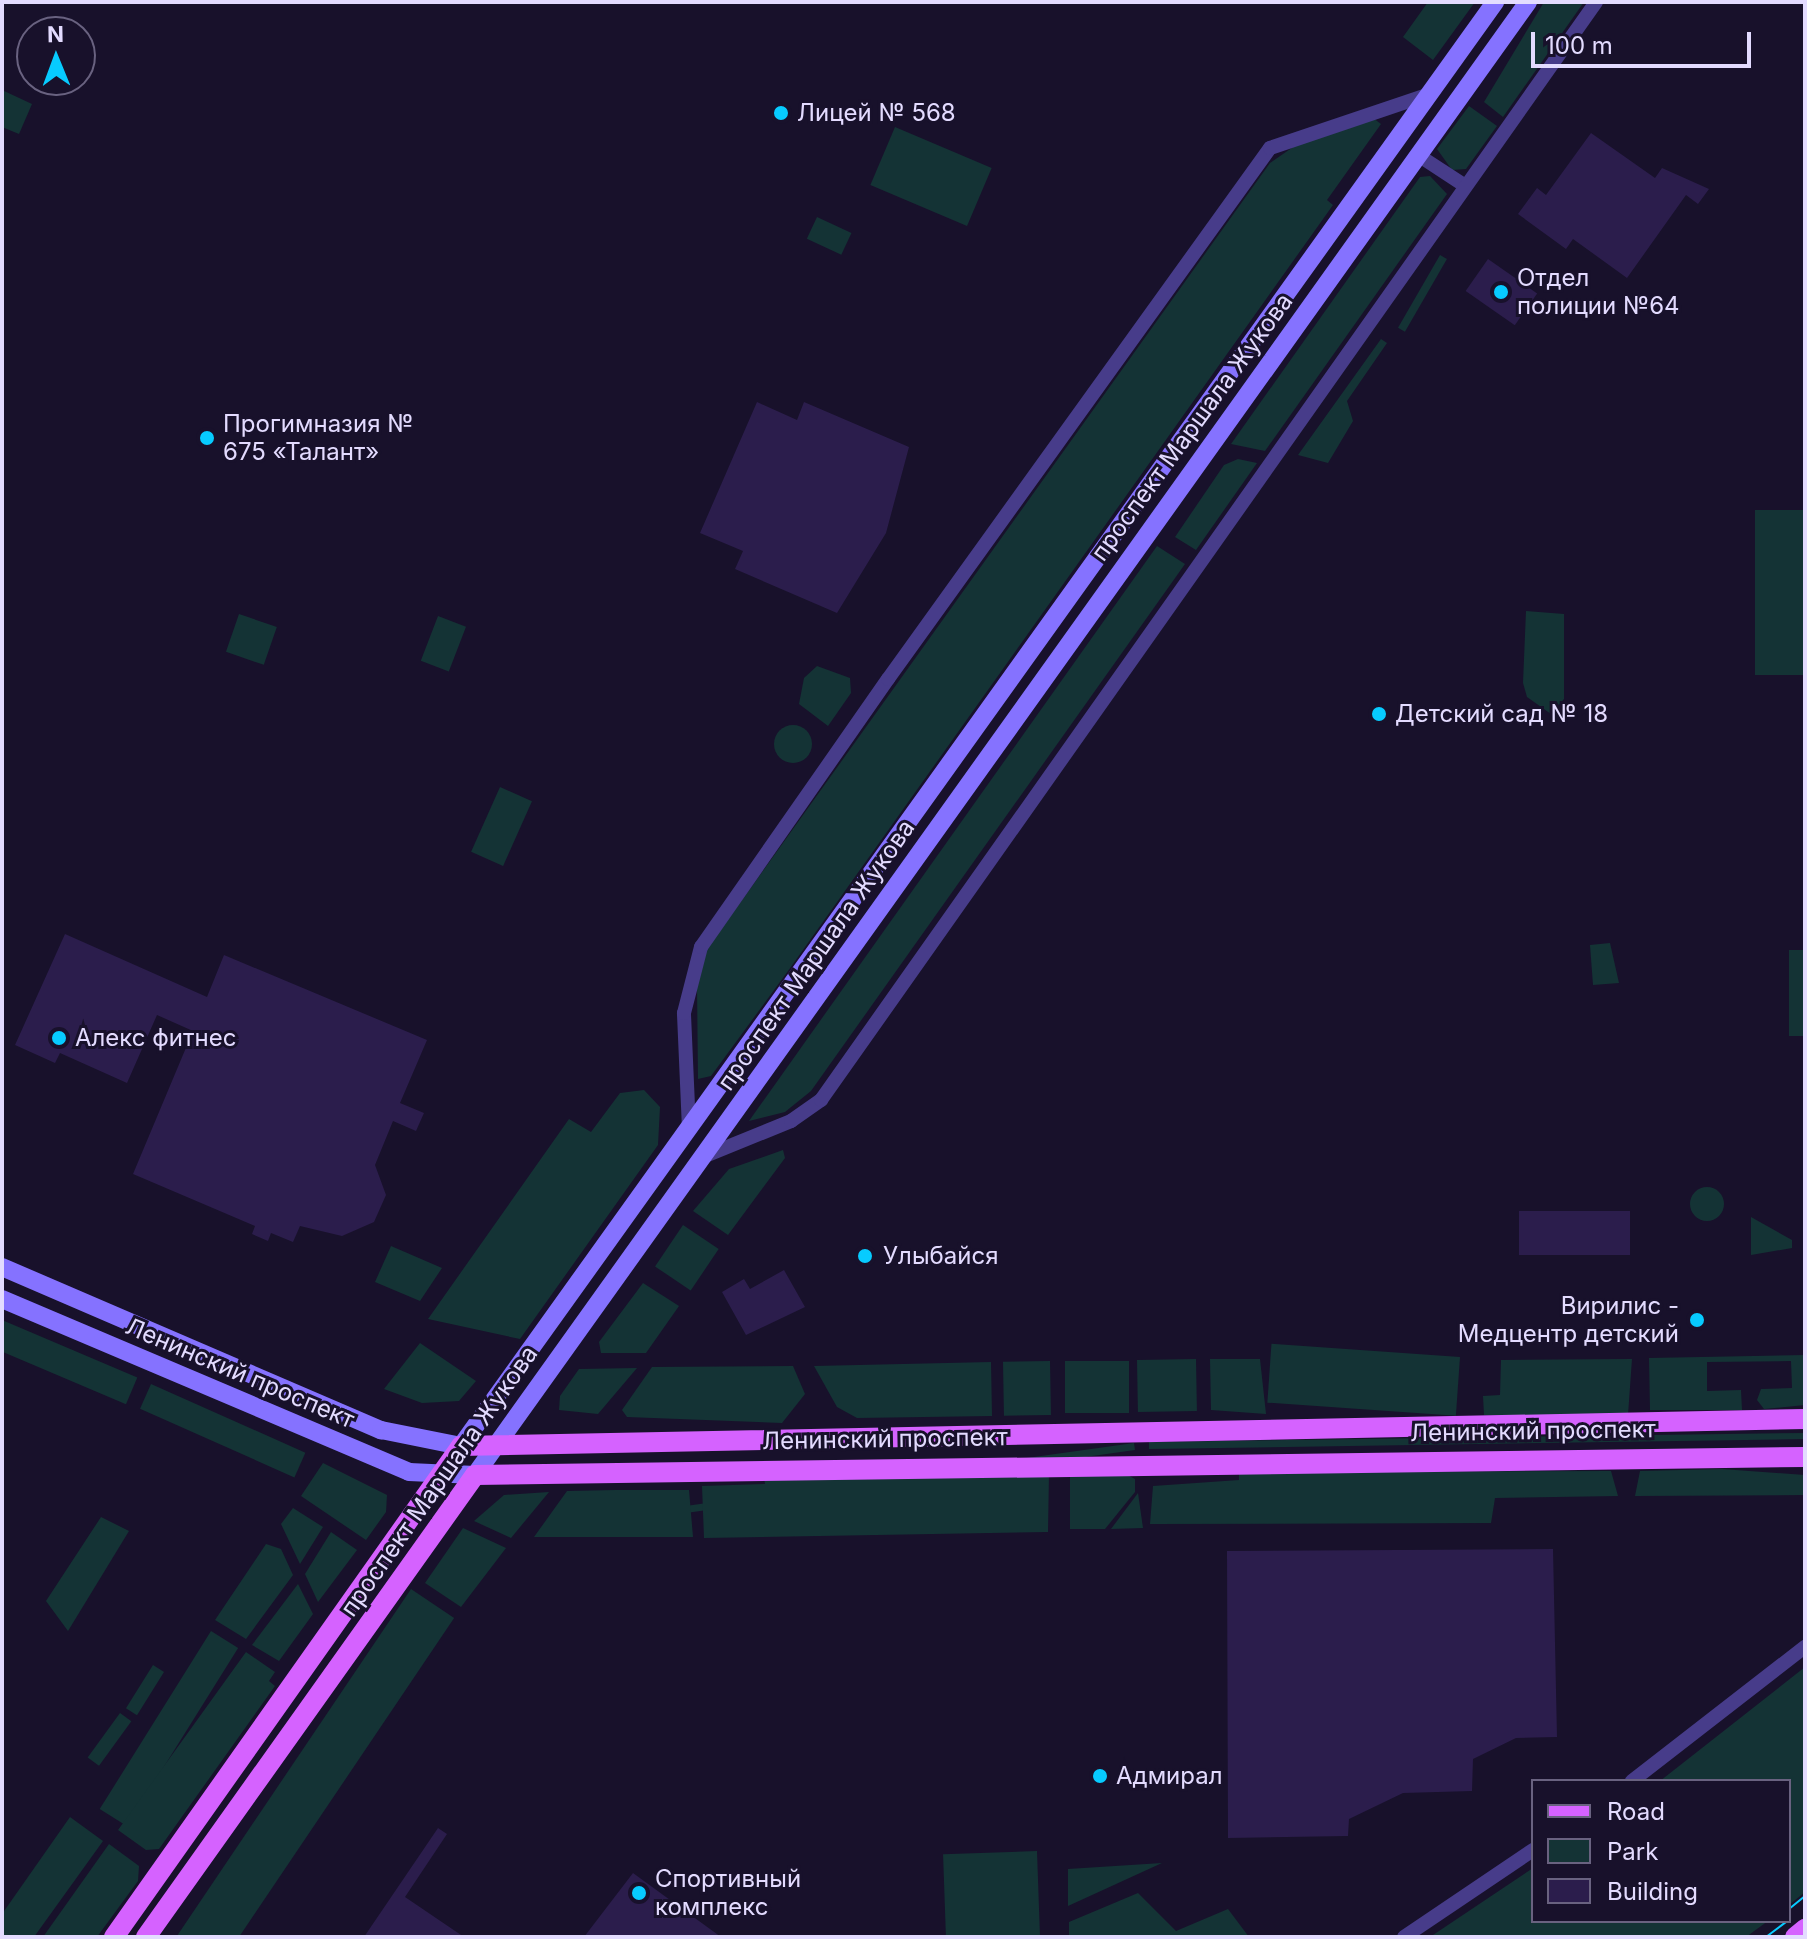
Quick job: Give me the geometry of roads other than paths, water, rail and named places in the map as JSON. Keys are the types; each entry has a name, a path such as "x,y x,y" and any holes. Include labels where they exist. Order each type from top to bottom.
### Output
{"main road":[{"name":"проспект Маршала Жукова","path":"114,1937 438,1477 1495,2"},
{"name":"проспект Маршала Жукова","path":"146,1937 1528,2"},
{"name":"Ленинский проспект","path":"2,1267 381,1430 461,1446 498,1442 1805,1419"},
{"name":"Ленинский проспект","path":"2,1299 370,1457 438,1477 1805,1457"},
{"path":"1795,1937 1805,1929"}],"street":[{"path":"705,1156 791,1121 821,1100 1596,2"},
{"path":"689,1129 684,1013 701,947 904,657 1270,148 1427,95"},
{"path":"1418,155 1464,185"},
{"path":"1635,1779 1805,1647"},
{"path":"1404,1937 1531,1851"}],"tram line":[{"path":"1791,1907 1805,1896"},
{"path":"1766,1937 1784,1923"}],"place":[{"name":"Лицей № 568","path":"781,113"},
{"name":"Отдел полиции №64","path":"1501,292"},
{"name":"Прогимназия № 675 «Талант»","path":"207,438"},
{"name":"Детский сад № 18","path":"1379,714"},
{"name":"Алекс фитнес","path":"59,1038"},
{"name":"Улыбайся","path":"865,1256"},
{"name":"Вирилис - Медцентр детский","path":"1697,1320"},
{"name":"Адмирал","path":"1100,1776"},
{"name":"Спортивный комплекс","path":"639,1893"}]}
